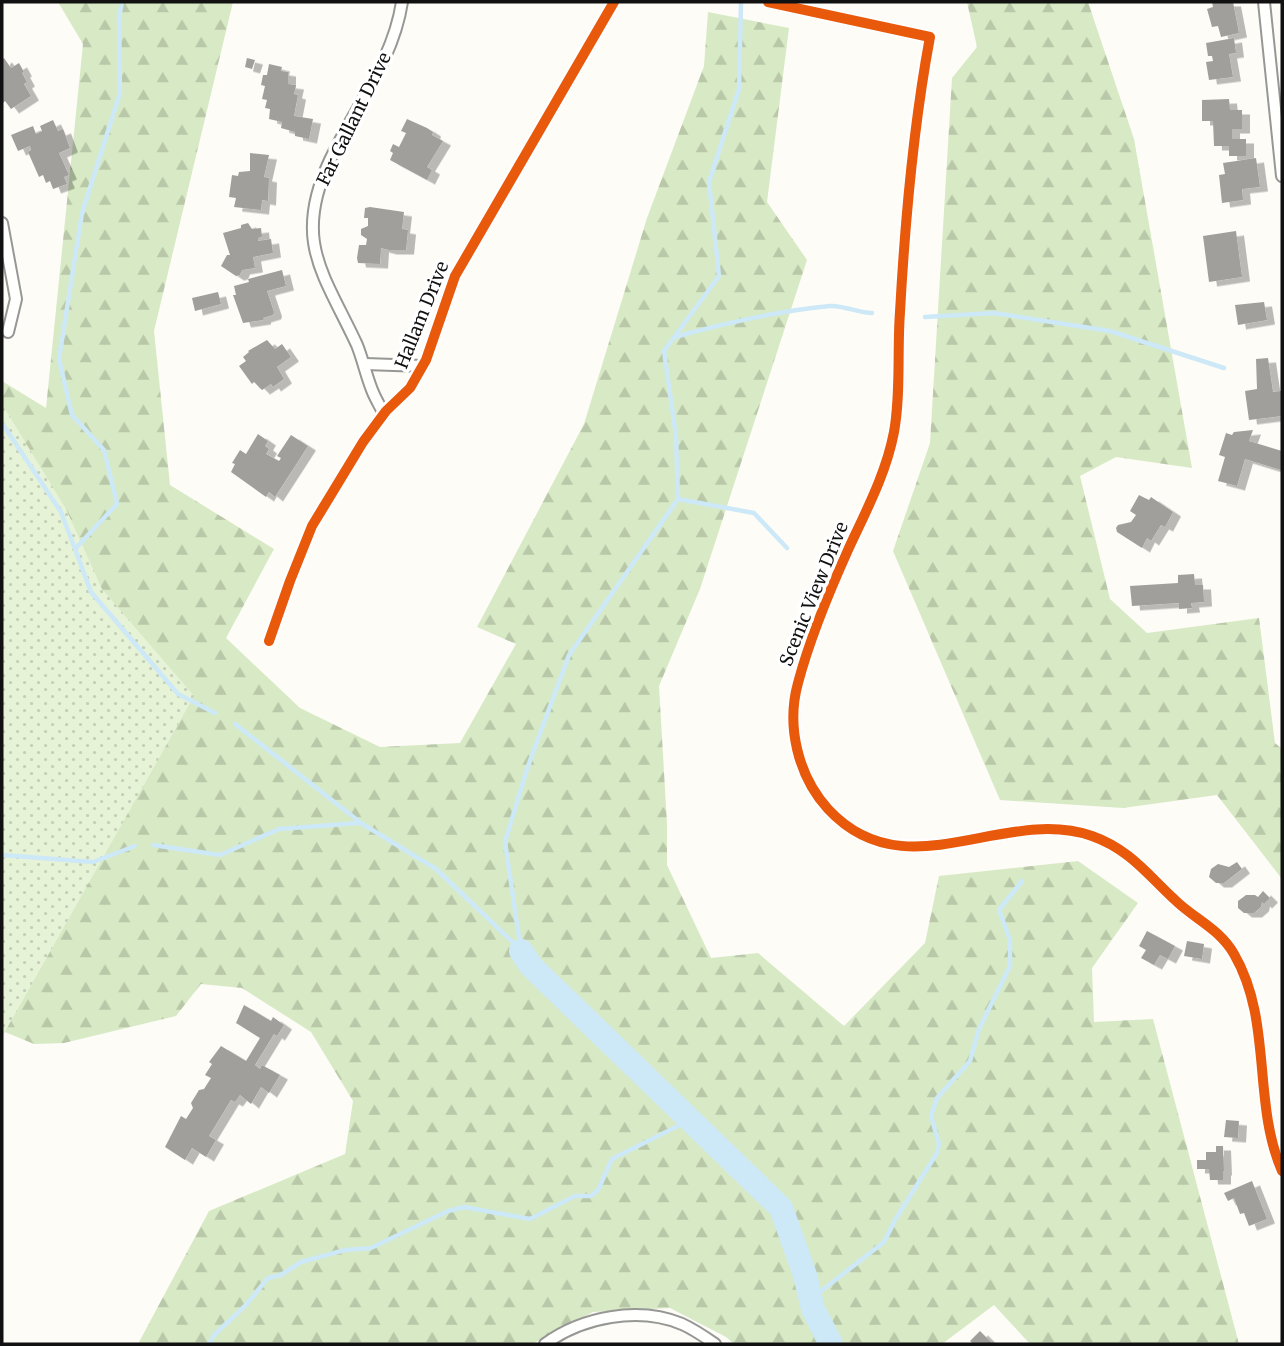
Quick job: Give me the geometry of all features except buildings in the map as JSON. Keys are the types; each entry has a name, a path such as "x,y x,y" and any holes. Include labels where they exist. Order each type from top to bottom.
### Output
{"street":[{"name":"Far Gallant Drive","path":"365,364 314,253 312,223 317,196 330,161 387,55 402,2"},
{"name":"Hallam Drive","path":"269,641 312,526 363,442 384,414 410,388 423,366 455,276 614,2"},
{"name":"Scenic View Drive","path":"768,2 930,37 918,111 910,191 894,432 877,490 828,600 799,681 794,701 794,733 805,775 828,810 847,825 874,840 894,846 943,846 1016,833 1064,829 1094,837 1132,858 1152,875 1175,902 1216,931 1240,964 1250,986 1256,1014 1267,1109 1282,1171"},
{"path":"1264,2 1282,176"},
{"path":"2,223 16,299 8,332"},
{"name":"Hallam Drive","path":"384,414 372,390 365,364 423,366"},
{"path":"545,1344 574,1328 595,1321 643,1315 683,1325 715,1344"}],"green space":[{"path":"58,2 233,2 154,331 170,485 274,549 226,638 300,708 380,747 460,743 516,644 477,627 584,424 647,218 704,66 708,12 789,28 767,202 807,260 700,589 659,686 667,865 711,958 758,953 844,1026 925,943 939,876 1078,861 1138,903 1092,968 1094,1022 1153,1019 1239,1344 1030,1344 994,1305 942,1344 734,1344 726,1337 670,1308 593,1312 532,1344 138,1344 209,1211 345,1154 353,1101 311,1032 242,988 201,984 176,1016 64,1043 34,1044 5,1032 2,1037 2,381 46,408 83,44"},
{"path":"967,2 1088,2 1134,139 1192,468 1116,457 1080,476 1110,599 1147,633 1259,618 1275,743 1282,749 1282,879 1217,795 1123,808 1000,800 893,551 930,443 952,78 977,47"},
{"path":"2,404 66,509 102,589 194,696 2,1037"}],"waterway":[{"path":"122,2 119,17 120,93 82,213 59,359 72,415 104,450 117,504 75,549 91,592 178,694 215,713"},
{"path":"521,951 505,842 527,769 569,655 678,499 676,436 664,351 719,276 709,182 739,89 741,2"},
{"path":"675,337 751,318 810,308 835,306 872,313"},
{"path":"925,317 994,313 1110,331 1224,368"},
{"path":"2,423 61,512 75,549"},
{"path":"678,499 754,513 787,548"},
{"path":"235,724 361,823 436,869 521,950"},
{"path":"153,845 220,855 279,829 359,823"},
{"path":"2,855 93,862 135,846"},
{"path":"811,1299 884,1242 937,1153 939,1144 931,1116 937,1098 970,1061 979,1029 1010,966 1010,940 999,910 1022,881"},
{"path":"521,951 531,966 781,1208 805,1275 813,1309 831,1344"},
{"path":"209,1344 214,1335 246,1305 268,1278 281,1275 301,1262 345,1250 371,1248 448,1211 464,1207 530,1219 575,1196 591,1196 598,1190 612,1159 690,1120"}],"cycle path":[{"path":"269,641 312,526 363,442 386,411 410,388 426,360 455,276 614,2"},
{"path":"768,2 930,37 914,140 907,209 894,432 881,478 827,599 798,683 793,716 802,766 828,809 858,833 890,844 922,846 1024,831 1058,829 1105,841 1137,863 1182,906 1214,930 1234,954 1254,1006 1267,1117 1282,1171"}]}
